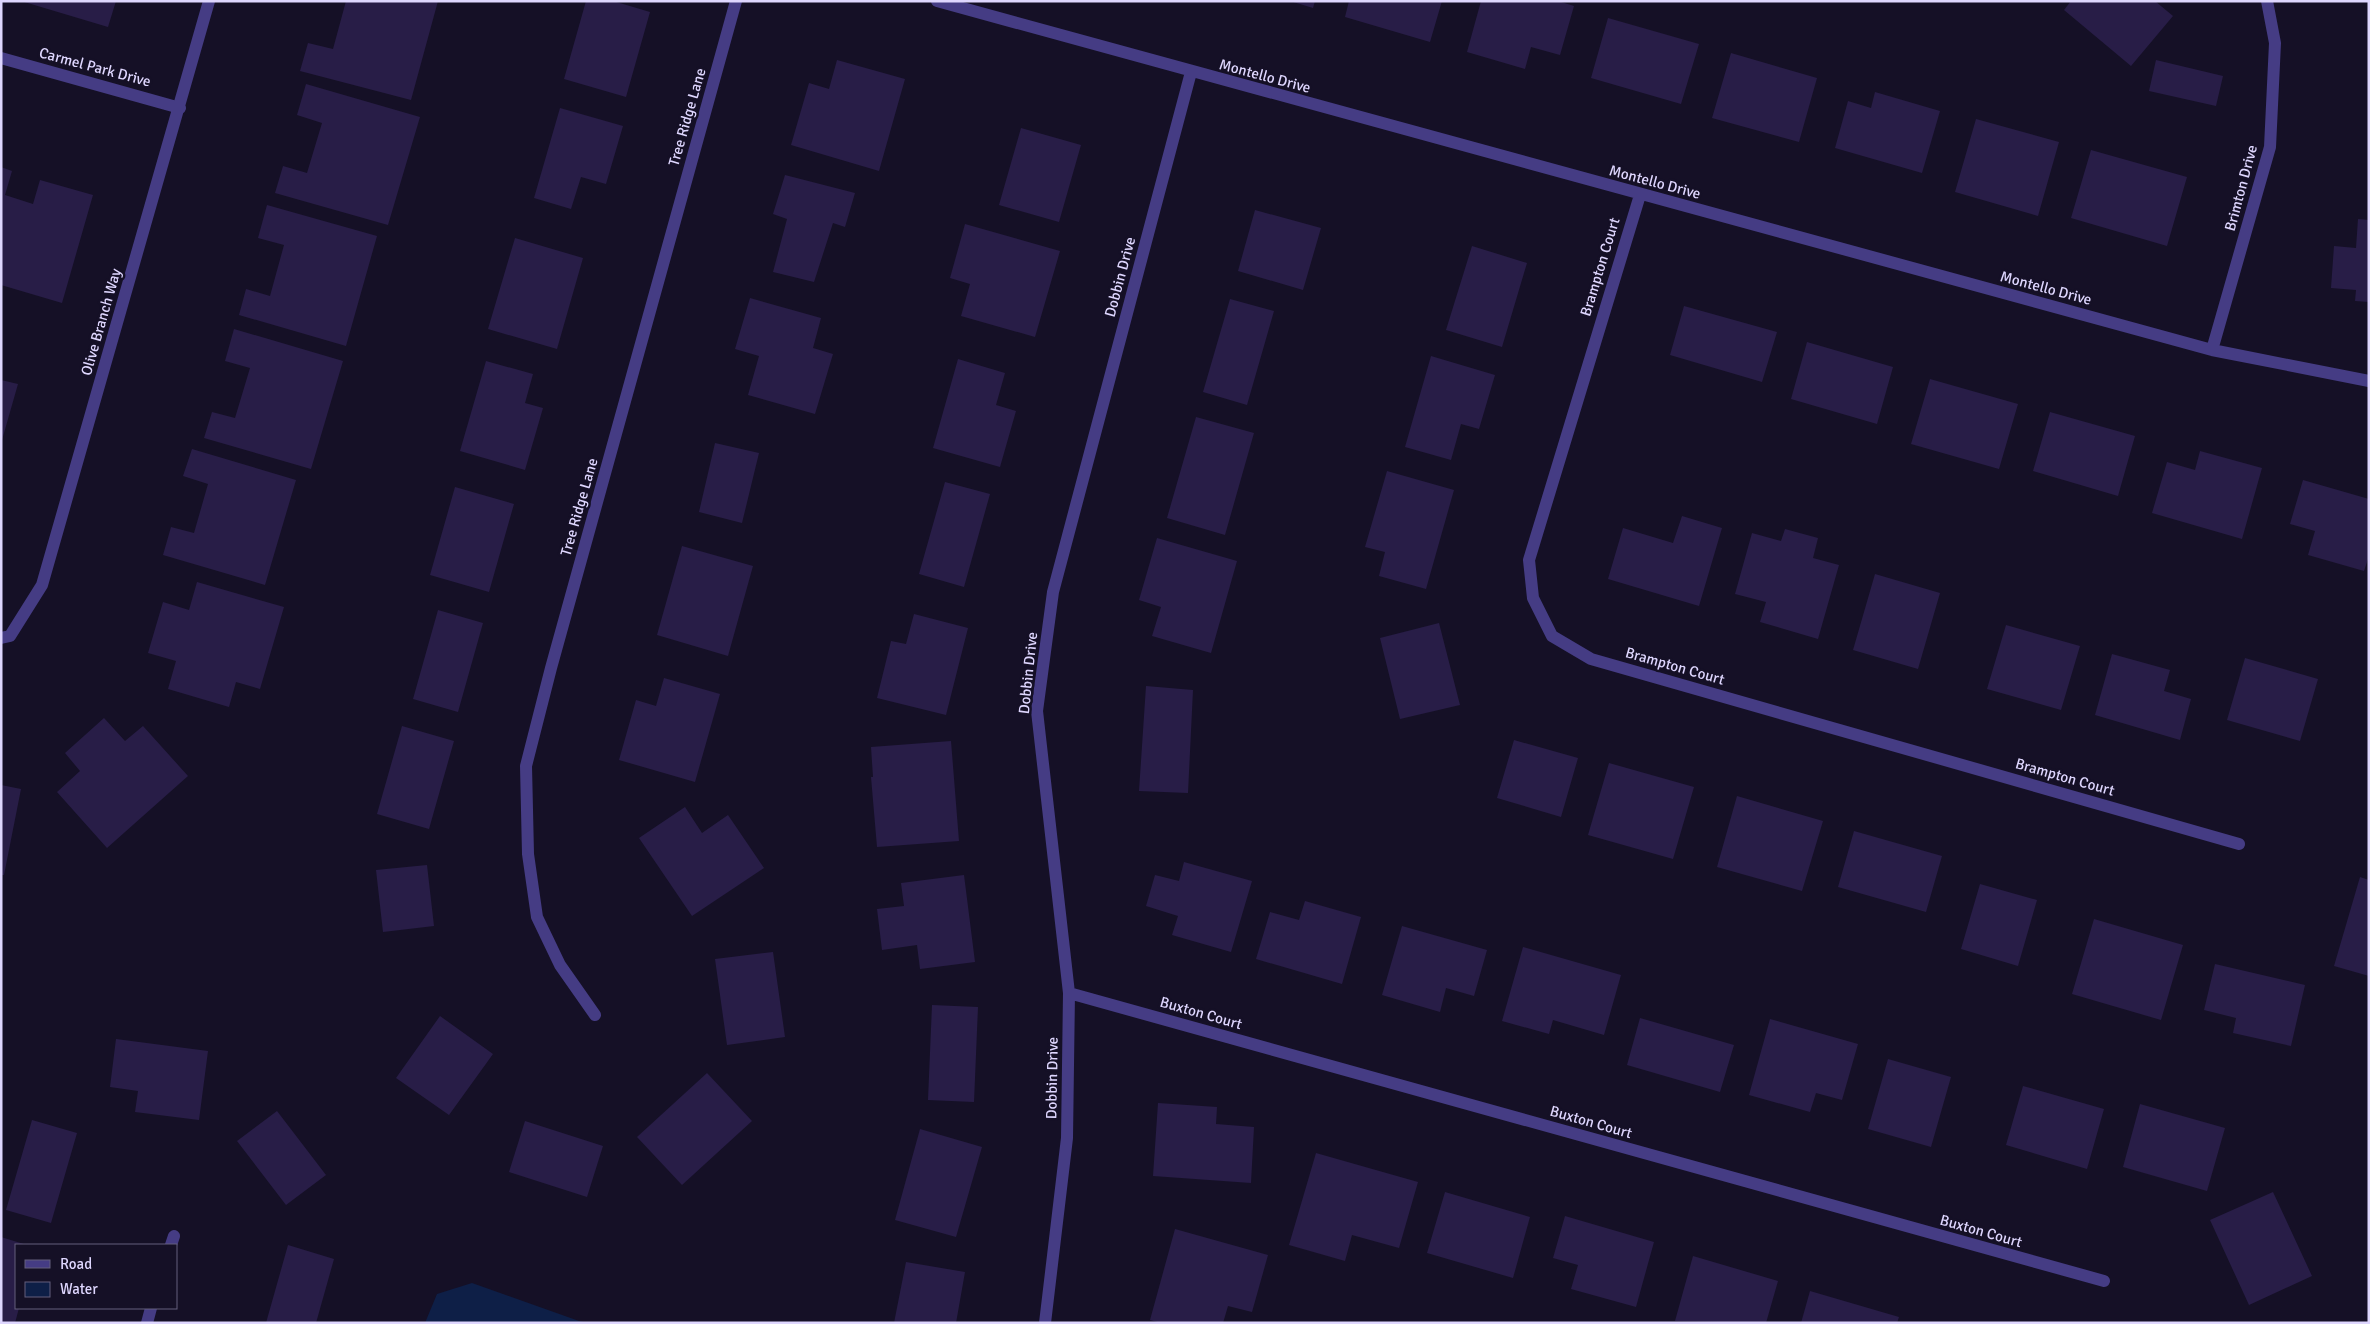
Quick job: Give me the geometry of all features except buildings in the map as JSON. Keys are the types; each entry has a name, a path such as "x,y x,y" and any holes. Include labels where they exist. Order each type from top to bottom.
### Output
{"street":[{"name":"Olive Branch Way","path":"1,638 10,636 42,586 209,1"},
{"name":"Tree Ridge Lane","path":"595,1015 560,964 537,917 528,854 526,766 554,658 736,1"},
{"name":"Montello Drive","path":"937,1 2212,350 2369,381"},
{"name":"Brimton Drive","path":"2212,350 2270,147 2275,44 2267,1"},
{"name":"Carmel Park Drive","path":"1,58 180,108"},
{"name":"Dobbin Drive","path":"1045,1323 1067,1138 1069,993 1038,711 1054,592 1191,72"},
{"name":"Brampton Court","path":"1640,194 1528,560 1533,598 1552,636 1591,659 2239,844"},
{"name":"Buxton Court","path":"1069,993 2104,1281"},
{"path":"147,1323 152,1309"}],"water":[{"path":"472,1283 588,1323 425,1323 437,1294"}]}
